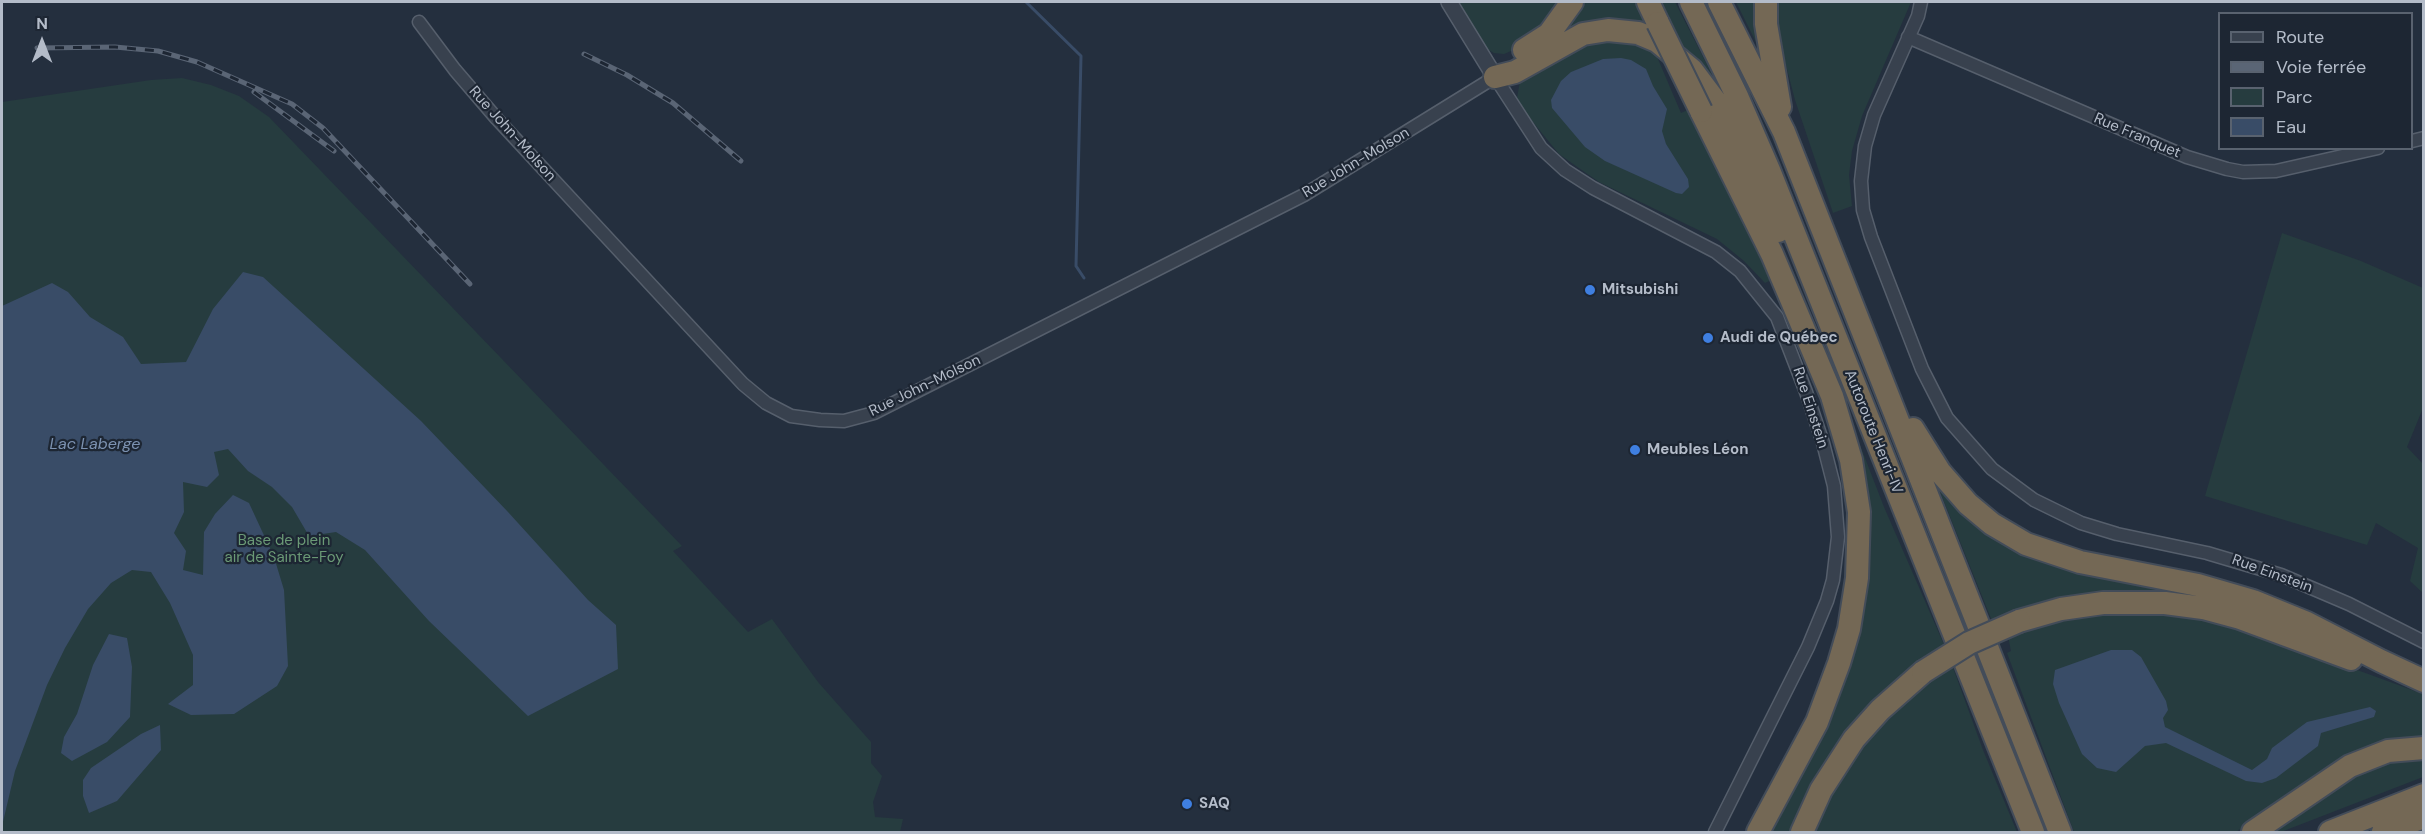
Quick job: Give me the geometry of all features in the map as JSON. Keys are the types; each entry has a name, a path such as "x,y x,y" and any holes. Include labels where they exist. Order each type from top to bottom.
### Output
{"highway":[{"path":"1495,77 1508,61 1549,34 1572,2"},
{"path":"1648,2 1772,254 1832,396 1851,460 1859,512 1857,578 1849,629 1842,655 1816,722 1758,832"},
{"name":"Autoroute Henri-IV","path":"1691,2 1737,96 1769,170 2033,832"},
{"name":"Autoroute Henri-IV","path":"1719,2 1784,132 2060,832"},
{"path":"1766,2 1771,57 1784,132"},
{"path":"1495,77 1515,72 1583,34 1608,30 1638,33 1657,41 1692,70 1716,102 1774,222 1800,278 1860,428 1942,603"},
{"path":"1881,376 1944,477 1968,504 2002,531 2038,549 2065,558 2198,585 2253,601 2298,619 2424,682"},
{"path":"1802,832 1821,790 1854,740 1880,710 1923,672 1969,643 2019,621 2061,609 2103,603 2145,602 2184,605 2240,618 2393,675 2424,682"},
{"path":"2253,832 2350,766 2388,751 2424,748"},
{"path":"2330,832 2424,795"},
{"path":"2384,832 2424,817"}],"street":[{"name":"Rue Einstein","path":"1449,2 1541,148 1565,170 1593,188 1716,252 1740,271 1777,317 1823,443 1834,486 1838,537 1833,580 1827,601 1803,657 1715,832"},
{"name":"Rue Einstein","path":"1922,2 1874,115 1865,146 1861,182 1863,210 1871,237 1922,369 1947,418 1992,469 2034,500 2080,523 2117,534 2207,553 2282,575 2349,604 2424,642"},
{"name":"Rue John-Molson","path":"419,22 455,70 498,119 743,384 766,403 791,416 820,420 844,421 874,413 1296,199 1495,77"},
{"name":"Rue Franquet","path":"1908,36 2187,157 2227,169 2252,172 2276,171 2369,150"}],"green space":[{"path":"1459,2 1565,2 1538,34 1504,54 1494,53 1487,49"},
{"path":"1580,2 1639,2 1654,34 1578,30 1559,32"},
{"path":"1658,2 1675,2 1721,92 1680,50"},
{"path":"1736,2 1760,2 1763,44 1758,46"},
{"path":"1777,2 1911,2 1862,116 1852,151 1849,175 1852,206 1833,213 1795,100 1777,31"},
{"path":"1629,39 1655,52 1681,113 1692,108 1773,279 1765,283 1744,261 1717,239 1599,182 1559,154 1519,105 1517,98 1520,81 1590,40"},
{"name":"Base de plein air de Sainte-Foy","path":"182,78 211,85 239,96 269,117 682,546 673,551 748,632 772,619 818,682 871,742 871,763 882,776 873,802 875,817 903,819 900,832 2,832 2,102 151,80"},
{"path":"2282,233 2361,261 2423,288 2423,408 2407,447 2423,464 2423,593 2410,581 2418,548 2376,523 2367,545 2205,496"},
{"path":"1853,427 1884,507 1945,647 1921,662 1792,832 1765,832 1851,656 1851,428"},
{"path":"1942,485 1989,532 2204,594 2194,598 1992,621 1938,487"},
{"path":"2128,613 2169,614 2218,622 2253,632 2423,694 2423,739 2386,741 2337,761 2236,832 2074,832 2007,653 2011,651 2008,636 2037,626 2080,617"},
{"path":"1952,665 1983,750 2017,832 1813,832 1838,780 1866,741 1890,714 1919,688"},
{"path":"2423,758 2423,777 2281,832 2264,832 2316,795 2378,763"}],"water":[{"path":"1603,59 1631,60 1646,69 1667,109 1662,131 1666,144 1688,179 1689,187 1682,194 1605,161 1585,147 1552,108 1551,100 1561,81 1571,72"},
{"name":"Lac Laberge","path":"243,272 263,277 421,421 588,600 616,625 618,669 528,716 429,621 365,550 336,532 309,536 292,507 272,487 248,471 228,449 214,452 219,475 207,487 183,482 184,512 174,533 186,551 183,570 203,575 204,532 215,514 233,495 249,503 274,557 284,590 288,666 277,686 234,714 191,715 168,704 193,685 193,655 170,603 151,572 132,570 111,583 88,609 65,648 47,685 15,771 2,826 2,306 52,283 68,292 90,317 123,337 141,364 186,362 213,309"},
{"path":"109,634 127,638 132,667 130,717 107,742 72,761 61,753 64,737 77,714 93,665"},
{"path":"2111,650 2132,650 2141,657 2166,701 2168,710 2163,718 2165,727 2252,770 2267,759 2272,748 2307,722 2370,707 2376,711 2374,717 2321,733 2318,746 2276,778 2262,783 2246,781 2166,743 2145,746 2116,772 2097,768 2082,754 2053,684 2055,670"},
{"path":"160,725 161,750 117,801 89,813 83,796 83,780 91,768 141,734"}],"waterway":[{"path":"1026,2 1081,56 1076,266 1084,278"}],"railway":[{"path":"37,48 115,47 158,51 197,62 292,104 323,128 470,284"},
{"path":"584,54 627,75 673,103 741,161"},
{"path":"254,92 334,151"}],"place":[{"name":"Mitsubishi","path":"1590,290"},
{"name":"Audi de Québec","path":"1708,338"},
{"name":"Meubles Léon","path":"1635,450"},
{"name":"SAQ","path":"1187,804"}]}
